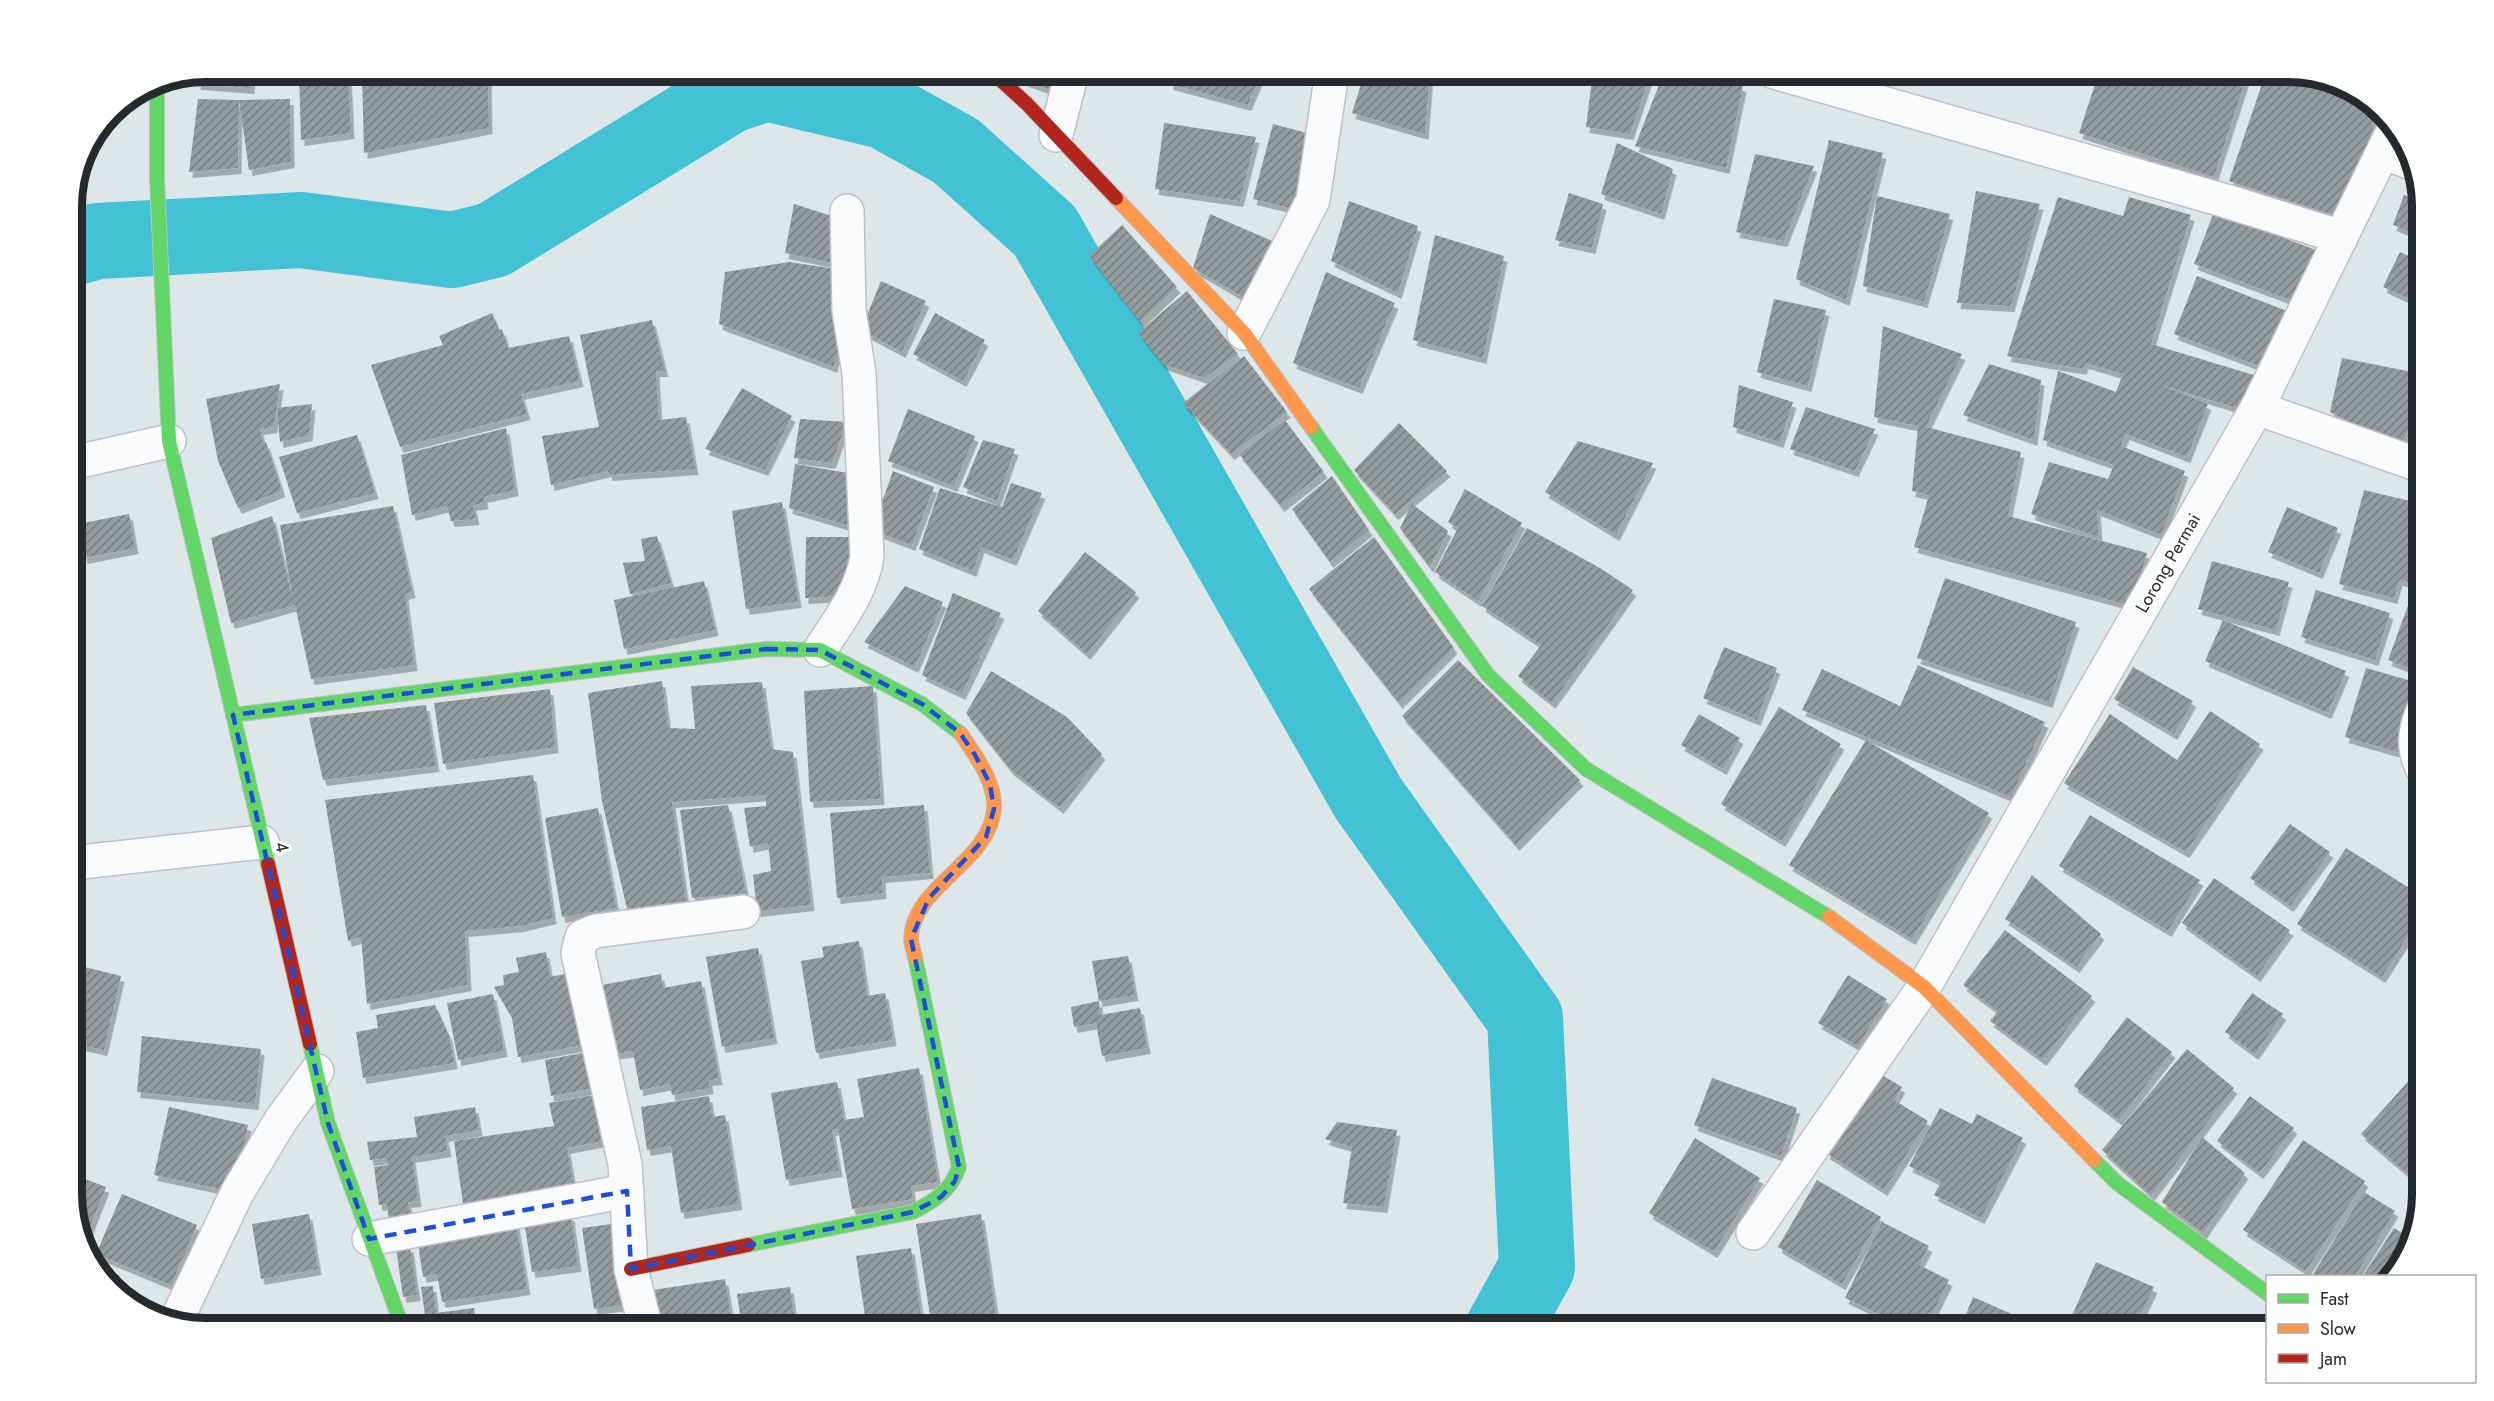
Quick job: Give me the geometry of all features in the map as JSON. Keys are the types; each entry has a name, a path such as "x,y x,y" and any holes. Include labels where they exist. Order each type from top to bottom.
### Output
{"street":[{"path":"1244,333 1313,200 1330,82"},
{"path":"1810,82 2214,197 2341,237"},
{"path":"1003,83 1056,135 1244,333 1488,675 1586,769 1839,924 1924,987 2117,1183 2266,1293"},
{"path":"1056,135 1069,83"},
{"name":"4","path":"157,93 157,179 169,441 328,1123 399,1318"},
{"name":"Lorong Permai","path":"1753,1233 1924,987 2256,408 2341,237 2396,148"},
{"path":"820,650 855,596 864,575 867,557 859,373 849,311 847,211"},
{"path":"2256,408 2411,462"},
{"path":"83,461 169,441"},
{"path":"233,715 766,650 820,650 922,704 960,733 990,784 994,809 986,837 929,898 916,920 912,939 959,1167 956,1181 941,1197 913,1212 631,1269"},
{"path":"83,862 262,842"},
{"path":"643,1318 631,1269 625,1164 578,953 582,937 596,931 742,912"},
{"path":"179,1315 237,1193 280,1120 316,1071"},
{"path":"369,1239 627,1191"}],"highlighted area":[{"path":"766,649 820,650 922,704 960,733 975,755 990,784 994,809 986,837 929,898 911,939 959,1167 955,1181 941,1197 913,1212 631,1269 627,1191 369,1239 328,1123 233,715"}],"building":[{"path":"1258,82 1248,105 1170,84 1206,83 1206,87 1207,83"},
{"path":"1362,82 1429,82 1425,134 1352,113"},
{"path":"1592,82 1648,82 1630,134 1586,127"},
{"path":"1660,82 1728,82 1743,86 1726,168 1635,146"},
{"path":"2096,82 2245,82 2214,177 2079,133"},
{"path":"2263,82 2288,82 2328,89 2357,103 2376,120 2343,218 2229,181"},
{"path":"198,83 251,83 251,88"},
{"path":"299,83 349,83 351,133 301,140"},
{"path":"362,83 488,83 489,128 364,153"},
{"path":"1030,83 1054,83 1053,91"},
{"path":"198,99 239,100 238,168 189,172"},
{"path":"290,99 291,162 249,170 239,100"},
{"path":"1164,123 1256,137 1240,201 1155,189"},
{"path":"1273,124 1314,135 1294,209 1253,199"},
{"path":"1829,140 1883,153 1846,300 1796,279"},
{"path":"1617,143 1673,169 1661,214 1601,194"},
{"path":"1755,154 1814,166 1784,241 1736,232"},
{"path":"1976,191 2040,204 2011,306 1957,303"},
{"path":"1569,193 1603,204 1592,248 1555,240"},
{"path":"2404,195 2411,197 2411,232 2393,225"},
{"path":"1877,196 1950,214 1924,302 1863,286"},
{"path":"2058,197 2123,216 2129,197 2191,215 2151,344 2257,376 2247,411 2161,385 2208,404 2187,457 2126,434 2121,446 2185,471 2161,535 2097,510 2099,537 2031,514 2049,462 2108,479 2114,465 2043,440 2058,371 2116,392 2123,374 2085,363 2083,369 2007,356"},
{"path":"1349,201 1418,226 1398,293 1331,261"},
{"path":"794,204 835,217 833,263 785,253"},
{"path":"2214,212 2316,250 2296,302 2194,264"},
{"path":"1210,214 1272,241 1248,300 1193,268"},
{"path":"1122,225 1177,287 1140,322 1089,256"},
{"path":"1435,235 1504,256 1483,358 1413,340"},
{"path":"2400,252 2411,257 2411,300 2383,287"},
{"path":"789,262 836,269 841,337 834,367 719,324 725,272"},
{"path":"1326,272 1395,303 1359,388 1293,363"},
{"path":"2197,276 2289,312 2267,369 2174,334"},
{"path":"881,281 926,301 902,352 861,330"},
{"path":"1187,291 1238,354 1204,378 1163,364 1138,333"},
{"path":"1774,299 1826,310 1808,386 1757,372"},
{"path":"492,313 499,330 502,329 508,348 569,336 580,381 521,394 527,414 400,447 371,365 443,345 439,336"},
{"path":"935,313 985,340 963,381 913,354"},
{"path":"652,320 665,371 656,371 659,420 686,417 695,469 609,475 608,471 551,485 542,436 599,427 580,335"},
{"path":"1883,326 1962,354 1926,427 2021,452 2008,516 2147,553 2132,606 1914,547 1929,495 1912,491 1918,426 1874,417"},
{"path":"1244,356 1287,412 1231,454 1183,403"},
{"path":"2342,358 2411,372 2411,425 2400,447 2330,412"},
{"path":"1989,364 2041,380 2034,440 1963,415"},
{"path":"280,384 274,427 260,429 263,443 266,442 282,491 238,508 218,461 206,399"},
{"path":"1739,385 1793,402 1780,442 1733,427"},
{"path":"742,388 792,416 765,470 705,449"},
{"path":"312,404 309,435 280,442 277,408"},
{"path":"1806,407 1875,429 1855,471 1790,449"},
{"path":"908,409 975,436 954,486 888,461"},
{"path":"800,419 847,422 832,463 794,458"},
{"path":"1285,420 1324,472 1281,506 1239,454"},
{"path":"1399,423 1447,471 1395,514 1354,470"},
{"path":"506,428 515,490 484,497 485,503 473,505 476,519 451,521 447,506 412,515 401,455"},
{"path":"357,435 375,493 297,513 279,457"},
{"path":"983,440 1015,449 997,501 963,487"},
{"path":"1578,441 1653,463 1616,535 1545,492"},
{"path":"795,464 854,474 853,527 789,508"},
{"path":"893,471 934,487 912,545 872,530"},
{"path":"1332,476 1369,530 1330,562 1292,509"},
{"path":"1011,483 1042,493 1013,560 981,547 973,571 919,549 940,488 1002,507"},
{"path":"1465,489 1522,523 1478,601 1435,572 1458,528 1448,522"},
{"path":"2364,490 2411,501 2411,583 2399,580 2394,598 2339,584"},
{"path":"782,502 798,602 746,609 732,511"},
{"path":"1412,504 1448,531 1430,567 1400,528"},
{"path":"393,506 412,592 405,594 414,665 311,679 295,605 231,623 211,538 272,516 293,600 280,525"},
{"path":"2287,507 2338,528 2319,573 2268,552"},
{"path":"129,514 135,548 84,558 83,523"},
{"path":"1527,528 1600,568 1633,590 1552,703 1518,676 1541,645 1482,606"},
{"path":"657,536 671,583 630,594 623,563 645,561 641,539"},
{"path":"806,537 859,537 841,596 805,598"},
{"path":"1374,537 1454,648 1399,703 1309,589"},
{"path":"1085,552 1136,592 1087,654 1038,611"},
{"path":"2212,561 2289,582 2276,630 2198,609"},
{"path":"1945,578 2076,622 2049,702 1917,658"},
{"path":"704,581 715,630 624,649 614,600"},
{"path":"905,586 943,602 915,667 864,642"},
{"path":"2316,590 2390,613 2375,660 2301,637"},
{"path":"953,593 1001,613 962,694 922,675"},
{"path":"2410,600 2411,669 2388,660"},
{"path":"2223,620 2346,671 2328,713 2205,661"},
{"path":"1724,647 1777,668 1757,720 1703,698"},
{"path":"1458,660 1580,780 1516,845 1402,716"},
{"path":"1918,665 2045,722 2011,797 1802,710 1822,669 1900,706"},
{"path":"2133,667 2193,701 2174,734 2114,699"},
{"path":"2366,668 2411,681 2412,718 2401,753 2345,737"},
{"path":"991,671 1067,717 1102,754 1060,808 1010,769 966,713"},
{"path":"662,681 668,728 695,729 691,686 762,682 771,749 793,752 811,905 757,911 753,875 771,871 768,843 750,847 744,808 766,806 766,795 672,802 686,901 627,909 602,801 588,693"},
{"path":"873,686 881,799 810,802 804,691"},
{"path":"550,689 555,747 443,764 434,703"},
{"path":"426,705 436,766 323,780 309,718"},
{"path":"1779,707 1841,744 1782,841 1721,804"},
{"path":"2210,711 2260,744 2186,852 2064,783 2110,714 2177,760"},
{"path":"1699,714 1740,738 1723,769 1681,745"},
{"path":"1866,740 1989,813 1912,939 1789,865"},
{"path":"533,775 553,918 521,926 465,931 468,985 367,1004 361,937 348,941 325,800"},
{"path":"728,805 746,893 692,898 680,810"},
{"path":"924,805 930,873 882,877 883,893 837,898 830,813"},
{"path":"598,808 616,908 562,917 545,818"},
{"path":"2090,815 2200,880 2168,931 2059,866"},
{"path":"2290,824 2330,852 2290,906 2250,878"},
{"path":"2346,848 2412,889 2412,930 2382,977 2297,924"},
{"path":"2032,875 2101,934 2076,967 2005,919"},
{"path":"2214,878 2290,930 2257,976 2182,923"},
{"path":"2005,930 2092,996 2043,1060 1990,1021 1998,1011 1963,985"},
{"path":"859,941 867,996 885,993 893,1040 816,1053 801,961 824,957 822,947"},
{"path":"758,948 774,1038 722,1047 706,957"},
{"path":"546,952 550,977 575,972 589,1044 518,1057 512,1018 494,987 504,985 503,975 519,972 516,958"},
{"path":"1128,956 1135,995 1099,1001 1092,961"},
{"path":"83,967 121,976 104,1050 83,1045"},
{"path":"661,974 663,988 701,981 719,1079 709,1080 710,1088 672,1095 670,1084 640,1090 633,1051 614,1054 602,985"},
{"path":"1848,975 1887,999 1858,1046 1818,1023"},
{"path":"2252,993 2283,1014 2255,1054 2225,1032"},
{"path":"493,994 504,1051 458,1060 447,1003"},
{"path":"1099,1001 1100,1015 1140,1008 1147,1048 1102,1056 1096,1023 1074,1027 1071,1007"},
{"path":"435,1005 449,1036 454,1063 363,1078 356,1032 378,1028 376,1015"},
{"path":"2127,1017 2172,1052 2119,1120 2074,1086"},
{"path":"142,1036 261,1049 255,1104 137,1092"},
{"path":"2187,1049 2234,1088 2151,1195 2102,1150"},
{"path":"593,1051 600,1087 551,1096 545,1060"},
{"path":"919,1068 938,1182 911,1186 913,1199 852,1209 838,1129 832,1130 839,1171 786,1180 771,1093 837,1082 844,1120 864,1117 857,1079"},
{"path":"1877,1072 1902,1087 1894,1100 1928,1121 1884,1190 1826,1153"},
{"path":"2412,1077 2412,1177 2361,1134"},
{"path":"1712,1078 1797,1108 1781,1156 1694,1125"},
{"path":"600,1094 608,1140 567,1148 575,1194 464,1210 454,1141 554,1126 549,1103"},
{"path":"709,1096 712,1117 725,1115 739,1204 681,1213 671,1146 647,1150 641,1107"},
{"path":"2250,1096 2294,1128 2260,1173 2217,1141"},
{"path":"169,1107 248,1125 234,1192 154,1175"},
{"path":"475,1107 479,1130 445,1136 448,1151 412,1157 418,1201 408,1202 411,1219 389,1222 387,1204 379,1205 374,1167 388,1165 387,1158 370,1160 367,1142 417,1137 414,1117"},
{"path":"1940,1108 1972,1124 1977,1114 2023,1138 1981,1218 1934,1195 1941,1182 1909,1166"},
{"path":"1337,1122 1397,1130 1384,1207 1343,1203 1352,1147 1325,1139"},
{"path":"2202,1137 2245,1173 2203,1233 2162,1202"},
{"path":"1695,1138 1760,1178 1714,1252 1649,1213"},
{"path":"2303,1140 2365,1181 2306,1271 2243,1230"},
{"path":"83,1178 106,1187 88,1232 83,1203"},
{"path":"1817,1180 1881,1217 1842,1284 1778,1247"},
{"path":"2364,1192 2395,1211 2356,1275 2313,1275"},
{"path":"122,1194 197,1225 171,1285 97,1253"},
{"path":"309,1214 318,1269 261,1279 252,1224"},
{"path":"981,1214 996,1318 930,1318 916,1224"},
{"path":"571,1215 578,1266 532,1272 524,1221"},
{"path":"516,1222 527,1289 442,1302 437,1274 423,1277 417,1237"},
{"path":"1882,1222 1929,1246 1919,1265 1949,1280 1930,1318 1887,1318 1845,1298"},
{"path":"619,1223 631,1304 594,1309 582,1228"},
{"path":"2394,1228 2404,1235 2399,1250 2381,1275 2364,1275"},
{"path":"410,1246 417,1295 403,1297 396,1248"},
{"path":"911,1248 921,1318 865,1318 856,1256"},
{"path":"2096,1262 2154,1287 2139,1318 2071,1318"},
{"path":"106,1268 120,1276 117,1280"},
{"path":"725,1279 731,1318 657,1318 653,1290"},
{"path":"433,1286 436,1313 474,1308 475,1318 425,1318 421,1287"},
{"path":"790,1287 794,1318 740,1318 737,1294"},
{"path":"1973,1297 2021,1318 1964,1318"}],"waterway":[{"path":"83,245 98,241 301,230 452,250 493,240 730,95 767,83 884,111 956,151 1045,231 1368,798 1525,1018 1537,1267 1509,1318"}],"traffic: fast":[{"path":"157,93 157,179 169,441 268,864"},
{"path":"1311,427 1488,675 1586,769 1829,917"},
{"path":"233,715 766,649 820,650 922,704 961,734"},
{"path":"748,1245 913,1212 941,1194 956,1175 959,1167 915,957"},
{"path":"310,1044 328,1123 399,1318"},
{"path":"2094,1160 2117,1183 2266,1293"}],"traffic: slow":[{"path":"1116,198 1244,333 1311,427"},
{"path":"915,957 911,939 915,920 924,904 979,844 989,828 994,809 994,799 988,779 961,734"},
{"path":"1829,917 1924,987 2094,1160"}],"traffic: jam":[{"path":"1004,83 1027,104 1116,198"},
{"path":"268,864 310,1044"},
{"path":"631,1269 748,1245"}]}
